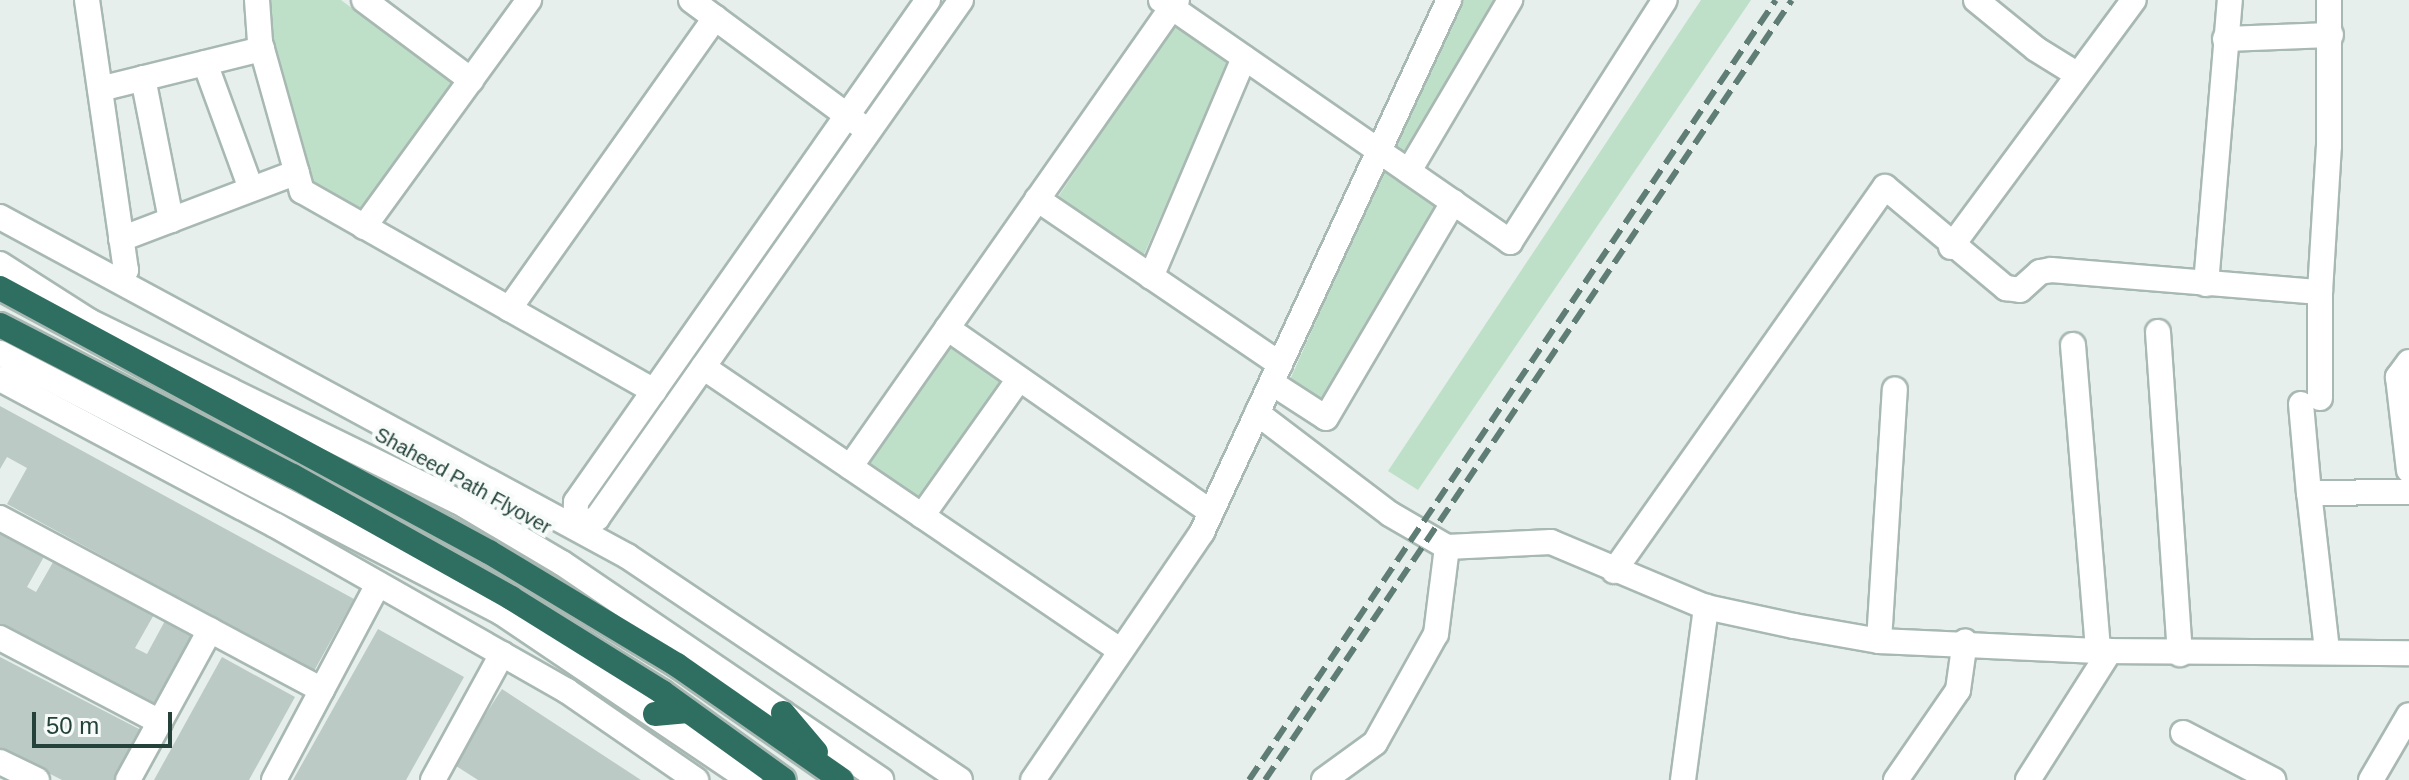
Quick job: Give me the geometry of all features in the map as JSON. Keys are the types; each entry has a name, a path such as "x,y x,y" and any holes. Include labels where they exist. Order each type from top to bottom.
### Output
{"highway":[{"path":"0,288 489,552 677,665 840,779"},
{"path":"0,325 293,476 511,598 688,711 784,780"},
{"path":"655,714 688,711"},
{"path":"783,713 840,779"}],"street":[{"path":"87,0 126,270 121,279"},
{"path":"257,0 262,49 302,191 654,391"},
{"path":"364,0 471,80"},
{"path":"364,227 529,0"},
{"path":"691,0 869,131"},
{"path":"575,527 576,502 928,0"},
{"path":"575,527 597,518 961,0"},
{"path":"1033,780 1211,512 1449,0"},
{"path":"1409,171 1510,0"},
{"path":"850,467 1170,3 1244,58 1510,242 1665,0"},
{"path":"1976,0 2036,49 2078,75"},
{"path":"1951,247 2134,0"},
{"path":"2206,284 2230,0"},
{"path":"2327,650 2309,493 2310,401 2320,292 2331,35 2329,0"},
{"path":"509,309 715,18"},
{"path":"2225,39 2331,35"},
{"path":"100,89 262,49"},
{"path":"1151,277 1244,58"},
{"path":"205,63 251,189"},
{"path":"143,78 171,220"},
{"path":"121,239 297,172"},
{"path":"1614,571 1885,187 1951,247 2006,288 2020,290 2040,272 2051,270 2320,292"},
{"path":"1037,199 1151,277 1276,374 1326,418 1453,202"},
{"path":"0,217 121,279 627,556 960,780"},
{"name":"Shaheed Path Flyover","path":"0,264 89,321 457,501 562,563 881,780"},
{"path":"947,328 1211,512"},
{"path":"2158,332 2180,654"},
{"path":"2028,780 2104,651 2073,345"},
{"path":"0,353 502,613 750,780"},
{"path":"2409,362 2398,377 2409,470"},
{"path":"703,367 1121,651"},
{"path":"0,379 378,584 567,691 696,780"},
{"path":"922,516 1019,379"},
{"path":"1879,641 1895,390"},
{"path":"1257,413 1390,514 1447,547 1551,542 1706,607 1879,641 1965,641 2180,654 2327,650 2409,653"},
{"path":"2309,493 2409,492"},
{"path":"0,518 322,690"},
{"path":"1324,780 1375,743 1436,634 1447,547"},
{"path":"274,780 378,584"},
{"path":"1683,780 1706,607"},
{"path":"128,780 210,630"},
{"path":"0,638 160,722"},
{"path":"1896,780 1958,690 1965,641"},
{"path":"442,776 502,654"},
{"path":"2371,780 2409,715"},
{"path":"2183,733 2273,780"},
{"path":"0,762 37,780"}],"green space":[{"path":"271,0 341,0 452,83 362,212 309,179 270,32"},
{"path":"1463,0 1497,0 1405,159 1393,151"},
{"path":"1701,0 1751,0 1418,490 1388,471"},
{"path":"1174,25 1228,64 1142,259 1056,200"},
{"path":"1383,169 1438,207 1323,405 1289,382"},
{"path":"947,345 1004,385 921,503 864,464"}],"building":[{"path":"0,406 354,599 314,671 7,504 27,468 7,457 0,469"},
{"path":"0,528 46,553 27,587 36,592 56,557 156,611 135,648 147,654 167,617 195,632 153,709 0,626"},
{"path":"378,629 464,677 406,780 293,780"},
{"path":"0,657 141,730 116,780 62,780 0,748"},
{"path":"222,657 295,697 249,780 154,780"},
{"path":"502,689 641,780 478,780 453,764"}],"railway":[{"path":"1249,780 1776,0"},
{"path":"1265,780 1792,0"}]}
